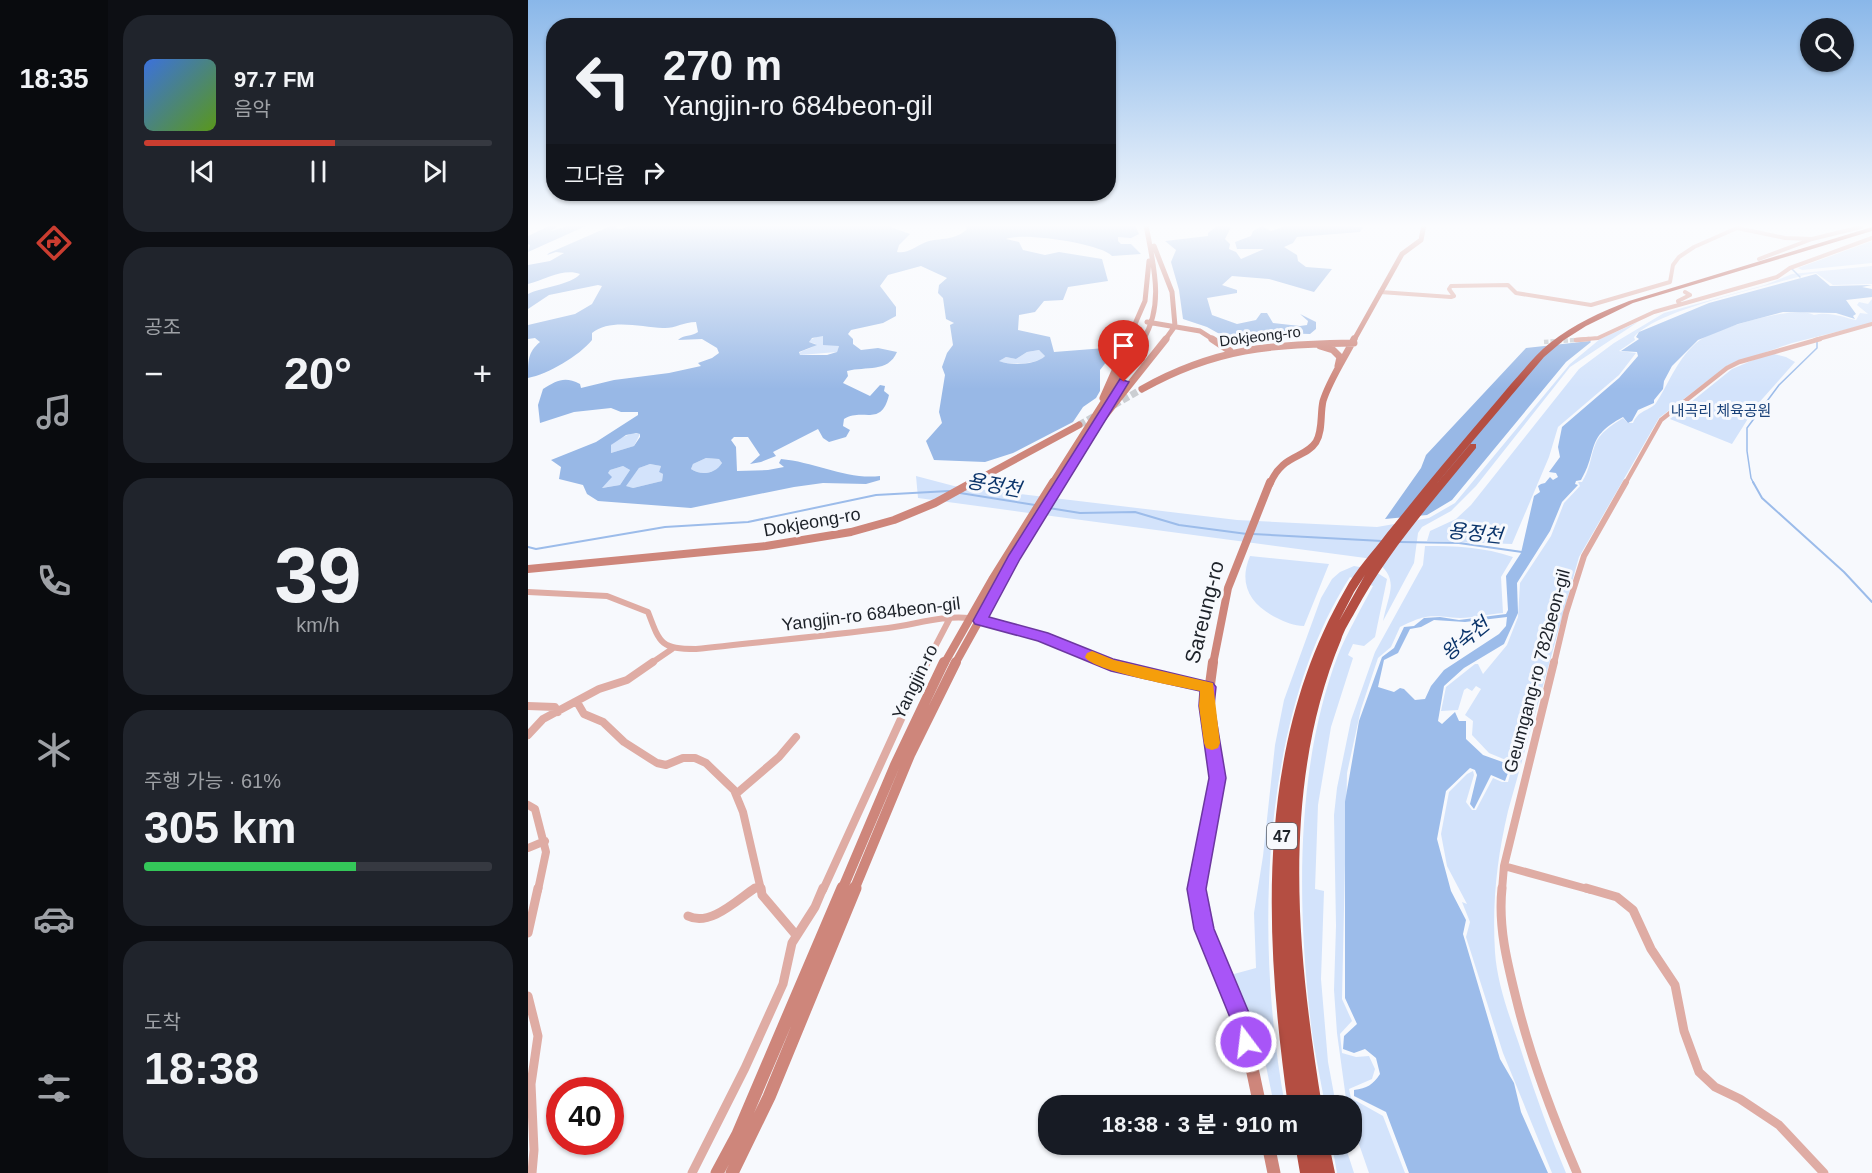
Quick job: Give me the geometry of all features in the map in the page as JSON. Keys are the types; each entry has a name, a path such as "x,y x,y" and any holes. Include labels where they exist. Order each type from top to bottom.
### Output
{"highway":[{"name":"47","path":"1295,1095 1288,1049 1280,962 1284,804 1293,742 1304,697 1327,632 1417,507 1547,358 1563,343 1585,328 1646,301 1710,280"},
{"name":"47","path":"1311,1095 1301,1035 1294,948 1292,878 1296,812 1303,756 1315,699 1331,651 1362,581"},
{"path":"1306,1155 1309,1173"},
{"path":"1322,1155 1326,1173"}],"main road":[{"path":"1082,428 1138,321 1149,280"},
{"name":"Yangjin-ro","path":"732,1173 769,1097 910,755 974,620 1051,492 1145,349 1155,322 1162,289 1160,280"},
{"path":"1094,428 1147,365 1175,326 1172,292 1167,280"},
{"path":"1337,373 1389,280"},
{"path":"1138,321 1194,330 1236,346 1270,346"},
{"name":"Yangjin-ro","path":"1051,492 1082,428 1130,363 1155,322"},
{"path":"1308,344 1346,339 1363,325"},
{"path":"1214,339 1230,351"},
{"path":"1197,361 1216,350 1214,339"},
{"name":"Dokjeong-ro","path":"1230,351 1270,346 1354,343"},
{"path":"1308,344 1337,352 1340,357 1337,373"},
{"name":"Sareung-ro","path":"1258,1095 1242,1020 1204,929 1198,907 1196,889 1218,778 1207,706 1208,687 1228,588 1243,548 1275,471 1289,459 1313,446 1318,438 1323,402 1337,373"},
{"name":"Dokjeong-ro","path":"528,569 800,542 865,528 922,508 1082,428"},
{"name":"Yangjin-ro","path":"717,1173 738,1134 784,1030 895,765 946,658 974,620"},
{"path":"1270,1155 1274,1173"}],"street":[{"path":"1380,292 1451,297 1454,296 1449,289 1451,286 1496,284 1508,285 1516,293 1591,305 1667,283 1671,280"},
{"path":"1576,340 1598,338 1654,312 1767,280"},
{"path":"1667,283 1674,286"},
{"path":"1679,304 1677,301 1690,295 1685,292"},
{"name":"Geumgang-ro 782beon-gil","path":"1577,1173 1547,1104 1524,1031 1504,951 1501,897 1504,866 1566,613 1584,556 1661,420 1727,368 1739,362 1872,324"},
{"name":"Dokjeong-ro","path":"1142,389 1197,361 1230,351"},
{"path":"528,592 607,596 648,612 658,638 672,649 627,680 599,689 543,719 528,735"},
{"path":"692,1173 745,1068 783,984 792,943 815,907 918,680 950,618"},
{"name":"Yangjin-ro 684beon-gil","path":"672,649 734,646 890,628 950,618 1006,625 1043,637 1111,665 1208,687"},
{"path":"577,702 584,714 603,722 624,741 657,763 666,765 683,758 694,758 706,763 736,794 743,812 762,895 796,935"},
{"path":"528,706 555,707 558,712"},
{"path":"736,794 790,748 796,737"},
{"path":"528,805 536,809 546,852 528,933"},
{"path":"528,848 545,841"},
{"path":"1504,866 1617,897 1633,909 1651,949 1675,985 1684,1031 1700,1072 1715,1087 1740,1099 1779,1125 1824,1173"},
{"path":"688,916 696,920 713,916 759,886"},
{"path":"528,996 538,1036 531,1084 534,1150 532,1173"}],"green space":[{"path":"1778,280 1787,280 1713,300 1665,317 1647,327 1634,337 1635,340 1619,351 1636,353 1619,375 1558,427 1549,457 1512,544 1427,541 1430,531 1456,519 1471,505 1579,369 1614,343 1664,313"},
{"path":"1826,280 1872,280 1872,284 1833,285"},
{"path":"1872,299 1872,323 1792,343 1728,365 1659,418 1579,557 1508,811 1498,863 1495,898 1495,952 1501,987 1535,1093 1566,1173 1552,1173 1503,1053 1466,937 1470,922 1462,902 1467,904 1447,866 1441,834 1449,792 1467,774 1473,771 1474,775 1466,802 1472,810 1476,810 1493,778 1508,782 1513,763 1489,753 1472,735 1473,721 1465,715 1481,689 1476,686 1472,691 1467,688 1464,690 1458,710 1441,711 1446,687 1475,664 1478,664 1483,674 1507,645 1518,617 1520,583 1551,536 1564,503 1580,486 1578,482 1582,482 1585,477 1597,441 1606,430 1623,418 1628,423 1633,423 1638,415 1654,406 1680,361 1692,346 1723,329 1775,315 1805,312 1856,320 1860,313 1868,314 1857,305 1859,302 1868,304"},
{"path":"1638,322 1570,367 1476,486 1451,511 1422,527 1418,533 1414,563 1383,621 1390,593 1390,579 1382,566 1373,559 918,498 916,476 954,486 1237,520 1377,527 1429,518 1455,503 1570,364 1600,339"},
{"path":"818,336 823,336 824,341 839,346 837,352 800,355 799,353 816,344 809,342"},
{"path":"1039,350 1045,356 1030,363 1016,364 998,361 1006,357 1016,359 1027,352"},
{"name":"내곡리 체육공원","path":"1770,353 1795,362 1756,406 1732,444 1670,419 1732,369"},
{"path":"633,433 640,434 634,446 611,453 611,445 618,439"},
{"path":"706,458 719,459 722,463 716,470 708,473 699,473 691,469 693,464"},
{"path":"650,464 661,466 659,472 663,474 662,481 633,488 625,486 639,468"},
{"path":"623,466 630,470 620,485 601,488 609,480 607,474 610,470"},
{"path":"1425,546 1470,548 1513,557 1501,577 1503,613 1465,618 1429,616 1400,627 1391,647 1378,658 1361,709 1347,773 1342,999 1352,1021 1340,1034 1342,1053 1356,1057 1369,1056 1375,1069 1372,1079 1349,1089 1350,1095 1345,1095 1334,990 1336,926 1334,815 1337,788 1351,720 1375,652 1423,565"},
{"path":"1250,556 1329,564 1304,626 1293,625 1277,618 1253,600 1245,576"},
{"path":"1354,566 1371,569 1387,579 1375,637 1364,646 1353,644 1348,655 1353,658 1331,727 1318,805 1315,889 1324,891 1321,979 1328,1062 1334,1095 1323,1095 1310,1016 1303,926 1303,833 1307,787 1324,697 1338,655 1373,586 1350,577 1320,634 1297,696 1282,764 1272,834 1268,905 1275,1042 1283,1095 1272,1095 1263,1051 1234,986 1234,974 1256,968 1254,913 1263,856 1275,745 1284,700 1321,598 1332,579 1340,572"},
{"path":"1362,1104 1383,1116 1405,1173 1369,1173 1362,1153"},
{"path":"1334,1155 1348,1155 1354,1173 1337,1173"}],"shaded area":[{"path":"528,280 541,280 528,284"},
{"path":"885,280 880,286 896,307 896,316 883,323 851,330 848,334 853,339 853,344 861,350 878,348 897,352 893,359 882,366 847,371 848,376 843,383 870,396 880,385 885,386 884,391 889,395 881,411 876,414 851,416 844,419 843,426 850,430 846,437 829,442 823,438 818,429 773,452 776,456 761,462 750,464 760,455 748,437 734,437 731,440 736,447 737,471 784,467 779,463 781,459 843,473 868,477 880,476 880,480 866,484 823,483 794,487 691,508 598,501 587,494 583,485 559,479 561,467 551,460 596,442 638,415 638,412 621,412 611,408 574,412 540,423 538,405 543,389 561,380 570,380 580,384 581,388 614,380 669,373 701,366 698,363 719,353 717,348 702,339 678,340 698,332 696,322 667,328 626,324 608,326 592,333 592,340 571,358 545,373 528,378 530,357 533,349 540,342 535,338 528,339 528,325 575,314 592,304 602,286 549,295 528,309 528,294 570,281","holes":["823,336 823,345 839,346 837,352 827,355 800,355 799,352 817,345 809,342 812,338","636,433 640,434 640,437 634,446 611,453 611,445 626,435","706,458 719,459 722,463 712,472 703,473 691,469 693,464","650,464 661,466 659,472 663,474 662,481 633,488 626,486 639,468","623,466 630,470 620,485 602,488 612,477 608,473 610,470"]},
{"path":"945,280 1108,280 1068,287 1063,300 1044,301 1035,312 1019,315 1018,330 1050,337 1054,352 1118,347 1100,370 1100,391 1096,398 1083,407 1073,422 1013,453 985,462 934,460 926,441 942,423 939,412 945,375 942,367 953,345 950,325 954,323 946,319 943,298 938,293 939,285","holes":["1039,350 1045,356 1023,364 999,361 1006,357 1016,359 1027,352"]},
{"path":"1176,280 1228,280 1222,285 1237,290 1237,293 1207,298 1212,315 1237,324 1256,320 1261,313 1267,313 1273,323 1307,325 1308,321 1300,314 1316,322 1316,329 1310,334 1246,332 1237,334 1240,341 1234,342 1207,327 1183,319"},
{"path":"1272,280 1324,280 1314,292"},
{"path":"1795,280 1823,280 1830,286 1872,285 1862,287 1872,289 1872,297 1846,300 1856,314 1853,316 1855,319 1836,313 1783,312 1738,324 1698,340 1672,366 1664,381 1663,389 1654,403 1638,410 1632,421 1628,423 1623,417 1597,438 1581,480 1576,481 1575,484 1578,485 1562,502 1550,531 1517,583 1518,613 1504,644 1464,668 1444,686 1438,721 1442,724 1455,712 1459,721 1466,721 1466,739 1483,755 1511,765 1505,781 1491,775 1474,809 1470,804 1477,775 1475,770 1470,768 1446,791 1437,839 1451,891 1466,920 1463,934 1500,1059 1514,1083 1521,1112 1548,1173 1409,1173 1386,1112 1362,1100 1362,1095 1354,1095 1354,1090 1369,1085 1380,1074 1376,1058 1365,1049 1354,1053 1343,1049 1344,1036 1357,1024 1345,998 1345,802 1359,721 1382,657 1394,648 1404,627 1414,626 1424,618 1440,617 1459,620 1506,614 1508,610 1506,576 1521,553 1534,496 1540,492 1538,486 1550,477 1553,480 1558,477 1556,473 1549,472 1560,457 1558,447 1562,427 1619,378 1638,356 1637,352 1621,351 1639,339 1636,337 1639,332 1709,303","holes":["1507,617 1506,626 1499,634 1444,670 1431,686 1425,699 1415,700 1404,689 1400,688 1394,692 1378,687 1384,660 1398,653 1410,629 1421,627 1434,620 1465,622"]},
{"path":"1590,341 1566,362 1452,500 1427,515 1385,519 1421,468 1426,455 1526,348"}],"waterway":[{"path":"1753,482 1747,451 1747,428 1779,385 1817,348 1817,340"},
{"path":"1753,482 1762,498 1844,572 1872,602"},
{"name":"용정천","path":"528,547 536,549 665,527 748,522 876,495 949,491"},
{"name":"용정천","path":"960,493 1035,505"},
{"name":"용정천","path":"1049,508 1080,513 1135,512 1179,525 1247,534"},
{"name":"용정천","path":"1253,534 1382,541"},
{"name":"용정천","path":"1400,542 1459,543 1522,552"}],"tunnel":[{"path":"1544,342 1576,340 1571,340"},
{"path":"1079,425 1142,389"}],"slow traffic":[{"path":"1092,657 1111,665 1208,687 1207,706 1212,743"}],"route":[{"path":"1124,382 1014,558 980,621 1006,625 1043,637 1111,665 1208,687 1207,706 1218,778 1196,889 1204,929 1242,1020 1246,1042"}],"water label":[{"name":"왕숙천","path":"1465,639"}]}
